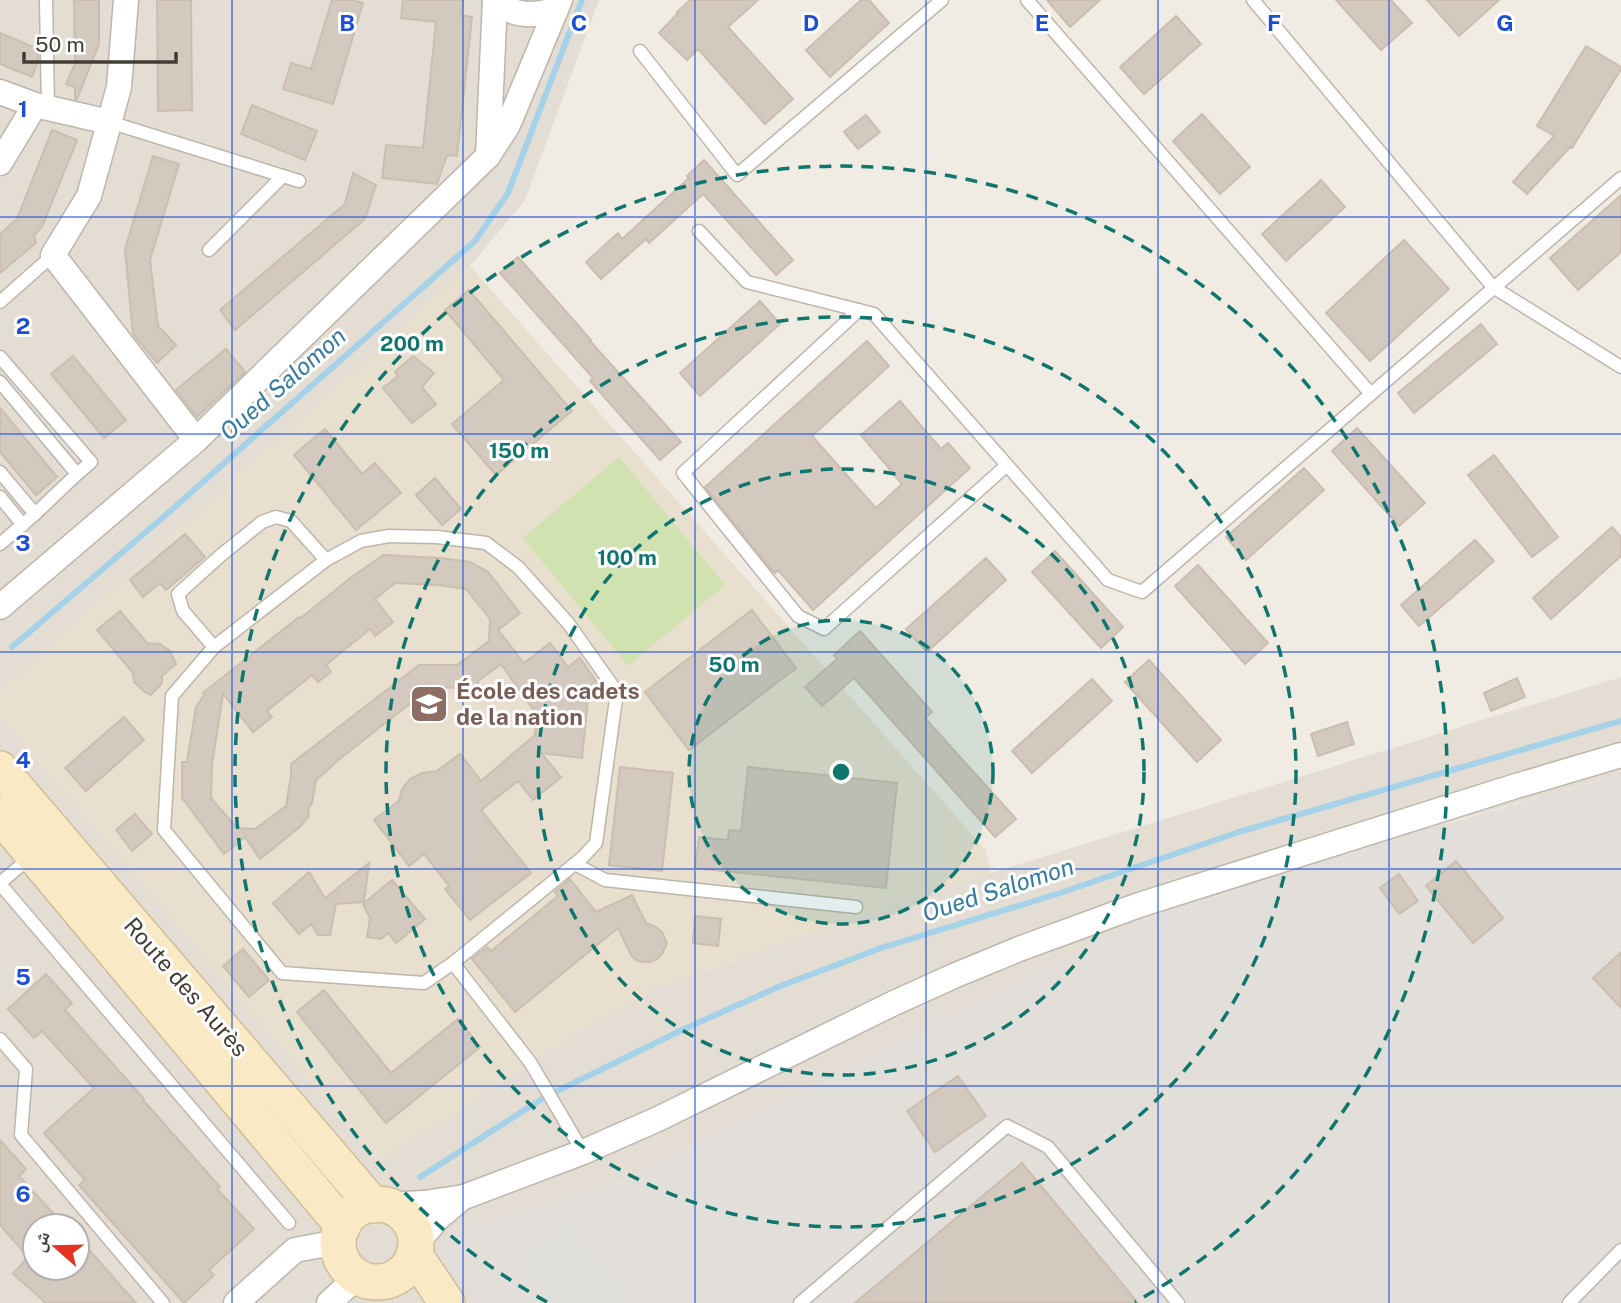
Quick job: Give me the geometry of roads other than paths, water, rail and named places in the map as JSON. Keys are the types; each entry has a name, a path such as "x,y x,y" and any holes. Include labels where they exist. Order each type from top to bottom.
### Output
{"street":[{"path":"126,0 119,87 89,196 53,255 196,440"},
{"path":"495,1 509,10 525,14 541,14 558,4"},
{"path":"488,156 495,1"},
{"path":"0,607 196,440 488,156 508,125 558,4"},
{"path":"0,92 41,106 109,122"},
{"path":"0,163 41,106"},
{"path":"377,1287 349,1270 340,1253 340,1234 350,1215 361,1208 464,1197 583,1152 894,1003 981,964 1083,924 1621,755"},
{"name":"Route des Aurès","path":"0,769 379,1205"},
{"name":"Route des Aurès","path":"0,815 340,1234"},
{"path":"329,1303 377,1287 401,1274 407,1269 415,1249 438,1218 464,1197"},
{"path":"379,1205 394,1209 410,1223 415,1249 447,1303"},
{"path":"236,1303 295,1250 340,1234"}],"lane":[{"path":"41,106 46,0"},
{"path":"639,51 737,175 942,0"},
{"path":"1027,0 1371,394"},
{"path":"1253,0 1493,287 1621,368"},
{"path":"109,122 299,181"},
{"path":"209,250 283,176"},
{"path":"699,231 747,282 874,314 1108,580 1142,592 1621,178"},
{"path":"0,302 53,255"},
{"path":"859,310 683,473 798,616 824,629 1007,465"},
{"path":"0,357 91,462 0,544"},
{"path":"2,389 77,474"},
{"path":"0,472 35,514"},
{"path":"0,497 23,525"},
{"path":"214,647 183,611 178,594 262,522 276,517 291,521 326,559"},
{"path":"389,536 437,537 486,543 518,567 568,623 617,692 596,843 575,864 453,963 424,983 282,973 164,830 172,696 214,647 326,559 361,541 389,536"},
{"path":"33,855 0,883 289,1223"},
{"path":"575,864 605,880 856,907"},
{"path":"453,963 537,1072 583,1152"},
{"path":"0,1039 26,1069 21,1135 163,1303"},
{"path":"800,1303 1007,1126 1048,1147 1178,1303"},
{"path":"1569,1303 1621,1250"}],"waterway":[{"name":"Oued Salomon","path":"12,647 168,513 475,241 508,193 582,0"},
{"name":"Oued Salomon","path":"420,1177 545,1097 778,987 881,948 1060,893 1239,832 1621,721"}],"place":[{"name":"École des cadets de la nation","path":"429,704"}]}
